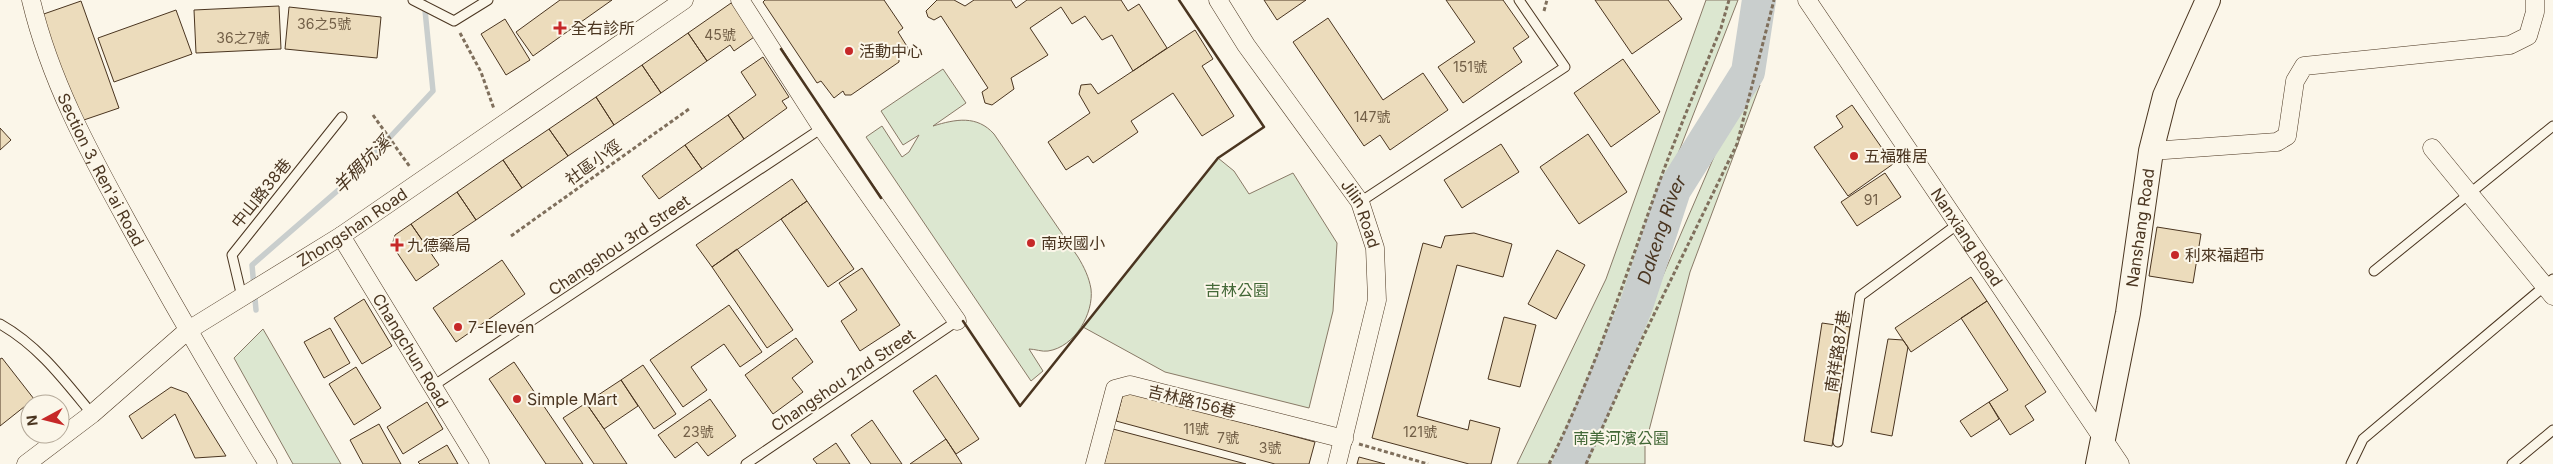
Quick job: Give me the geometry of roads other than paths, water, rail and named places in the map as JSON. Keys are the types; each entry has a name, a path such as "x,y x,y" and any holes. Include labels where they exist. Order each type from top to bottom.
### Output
{"street":[{"name":"Section 3, Ren'ai Road","path":"31,0 48,60 74,122 187,331 268,464"},
{"name":"Zhongshan Road","path":"29,463 92,414 187,331 341,236 684,0"},
{"path":"740,0 822,128 956,321"},
{"name":"Jilin Road","path":"1218,0 1246,45 1360,202 1375,248 1377,300 1337,464"},
{"name":"Nanshang Road","path":"2098,464 2128,313 2151,151 2165,96 2208,0"},
{"path":"2151,151 2277,142 2287,136 2296,81 2304,66 2510,45 2528,36 2535,12 2535,0"},
{"name":"Nanxiang Road","path":"1811,5 2120,464"},
{"path":"2432,148 2469,194 2550,287"},
{"name":"Changchun Road","path":"341,236 480,464"},
{"name":"吉林路156巷","path":"1095,464 1115,389 1130,386 1344,439"}],"lane":[{"path":"413,0 454,21 488,0"},
{"path":"1360,202 1565,67 1519,0"},
{"name":"中山路38巷","path":"242,297 232,255 342,117"},
{"path":"2374,271 2552,126"},
{"name":"Changshou 3rd Street","path":"432,386 822,128"},
{"name":"南祥路87巷","path":"1838,442 1860,296 1958,224"},
{"path":"2351,464 2363,439 2550,287"},
{"name":"Changshou 2nd Street","path":"746,464 956,321"},
{"path":"0,324 16,333 43,356 92,414"},
{"path":"2512,464 2553,430"}],"waterway":[{"name":"羊稠坑溪","path":"256,310 252,265 351,179 433,91 424,0"},
{"name":"Dakeng River","path":"1569,464 1636,306 1674,190 1748,72 1759,0"}],"place":[{"name":"全右診所","path":"560,28"},
{"name":"活動中心","path":"849,51"},
{"name":"五福雅居","path":"1854,156"},
{"name":"南崁國小","path":"1031,243"},
{"name":"九德藥局","path":"397,245"},
{"name":"利來福超市","path":"2175,255"},
{"name":"7-Eleven","path":"458,327"},
{"name":"Simple Mart","path":"517,399"}],"park label":[{"name":"吉林公園","path":"1237,290"},
{"name":"南美河濱公園","path":"1621,438"}]}
